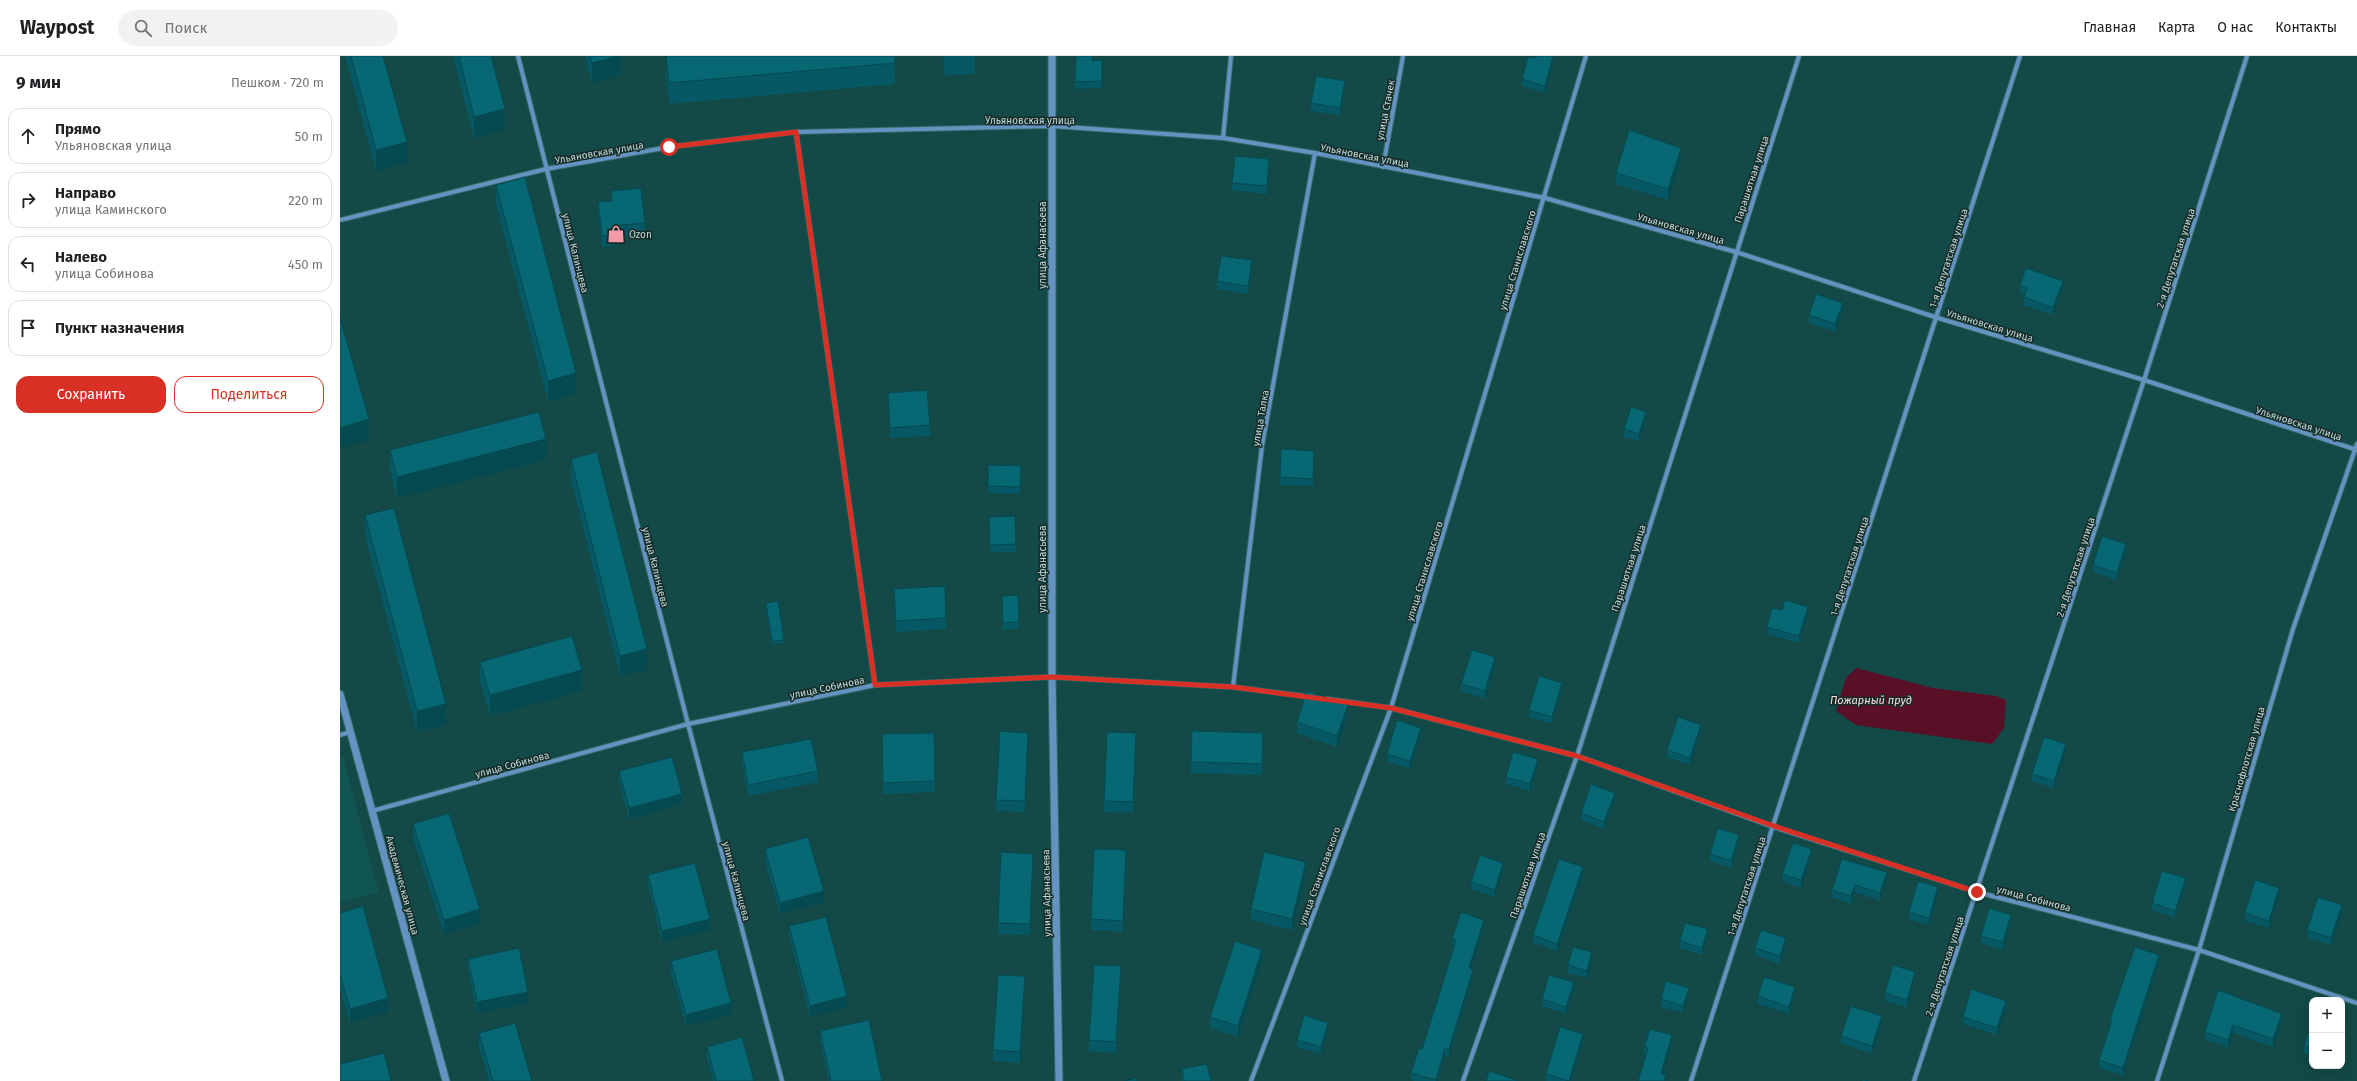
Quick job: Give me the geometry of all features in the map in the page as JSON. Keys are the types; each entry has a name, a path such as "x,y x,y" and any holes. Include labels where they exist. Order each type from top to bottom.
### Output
{"street":[{"name":"улица Калинцева","path":"518,56 688,724 782,1081"},
{"name":"улица Афанасьева","path":"1052,56 1052,677 1059,1081"},
{"path":"1223,138 1231,56"},
{"name":"улица Стачек","path":"1383,166 1403,56"},
{"name":"улица Станиславского","path":"1251,1081 1391,708 1545,198 1586,56"},
{"name":"Парашютная улица","path":"1463,1081 1577,756 1799,56"},
{"name":"1-я Депутатская улица","path":"1691,1081 1938,318 2020,56"},
{"name":"2-я Депутатская улица","path":"1914,1081 2144,380 2247,56"},
{"name":"Ульяновская улица","path":"340,220 546,169 669,147 796,132 1052,126 1223,138 1314,153 1545,198 1736,252 1938,318 2144,380 2356,450"},
{"path":"796,132 875,685"},
{"name":"улица Талка","path":"1233,687 1262,446 1314,153"},
{"name":"Краснофлотская улица","path":"2157,1081 2198,950 2293,630 2357,444"},
{"name":"улица Собинова","path":"372,811 688,724 875,685 1052,677 1233,687 1391,708 1577,756 1774,826 1977,892 2198,950 2357,1003"},
{"name":"Академическая улица","path":"340,694 446,1081"},
{"path":"340,735 350,732"}],"shaded area":[{"path":"343,757 379,892 340,903 340,758"}],"water":[{"name":"Пожарный пруд","path":"1856,668 1933,688 1996,696 2006,700 2004,728 1992,744 1856,725 1836,711 1846,678"}],"building":[{"path":"351,56 383,56 407,142 376,150"},
{"path":"459,56 491,56 505,109 474,117"},
{"path":"590,56 618,56 592,63"},
{"path":"666,56 895,56 895,63 669,83"},
{"path":"1076,56 1092,56 1092,61 1102,60 1102,81 1075,82"},
{"path":"1535,56 1553,56 1545,86 1522,79 1528,57 1535,58"},
{"path":"1316,76 1345,81 1340,108 1311,103"},
{"path":"1629,130 1681,148 1668,189 1616,173"},
{"path":"1235,156 1269,159 1267,186 1232,183"},
{"path":"525,177 576,373 548,381 496,185"},
{"path":"641,188 645,223 619,225 620,234 602,236 598,202 612,201 611,191"},
{"path":"1221,256 1252,260 1248,286 1217,281"},
{"path":"2026,268 2063,281 2053,308 2024,297 2027,288 2020,285"},
{"path":"1816,294 1843,303 1835,324 1809,315"},
{"path":"340,318 369,419 340,428"},
{"path":"927,390 930,425 890,428 888,393"},
{"path":"1631,407 1646,412 1639,434 1624,429"},
{"path":"539,412 546,439 397,477 390,450"},
{"path":"1281,449 1314,451 1313,479 1280,477"},
{"path":"597,452 647,649 620,656 571,459"},
{"path":"988,465 1021,466 1020,487 988,486"},
{"path":"394,508 446,704 417,711 365,515"},
{"path":"1015,516 1016,544 990,545 989,517"},
{"path":"2102,536 2126,544 2117,573 2093,565"},
{"path":"945,586 946,618 896,621 894,589"},
{"path":"1018,595 1019,622 1003,623 1002,596"},
{"path":"1785,600 1808,607 1799,636 1767,627 1772,608 1782,610"},
{"path":"778,601 784,640 772,641 766,603"},
{"path":"572,636 582,670 490,695 480,662"},
{"path":"1472,650 1495,657 1485,691 1461,684"},
{"path":"1539,676 1562,683 1552,717 1529,710"},
{"path":"1307,691 1348,705 1337,736 1297,722"},
{"path":"1678,717 1701,725 1690,758 1667,750"},
{"path":"1397,720 1421,728 1410,761 1387,754"},
{"path":"1000,731 1028,733 1025,801 996,800"},
{"path":"1192,731 1263,733 1262,764 1191,762"},
{"path":"1107,732 1136,733 1133,802 1104,801"},
{"path":"934,733 935,781 883,783 882,734"},
{"path":"2044,737 2066,744 2054,781 2032,774"},
{"path":"811,739 818,771 748,785 742,752"},
{"path":"1513,752 1538,759 1530,784 1506,777"},
{"path":"672,757 682,794 629,808 619,771"},
{"path":"1591,784 1615,793 1604,822 1581,813"},
{"path":"449,813 480,909 444,920 413,824"},
{"path":"1718,828 1739,835 1731,861 1710,854"},
{"path":"808,837 824,891 780,903 765,849"},
{"path":"1793,843 1812,849 1801,880 1782,874"},
{"path":"1094,849 1126,850 1123,921 1091,919"},
{"path":"1001,852 1033,854 1030,924 998,923"},
{"path":"1264,852 1306,862 1292,919 1251,909"},
{"path":"1480,855 1503,863 1495,890 1471,882"},
{"path":"1559,859 1583,867 1557,944 1533,935"},
{"path":"1842,859 1887,872 1880,893 1855,885 1851,896 1832,890"},
{"path":"695,863 710,919 662,931 648,875"},
{"path":"2162,871 2186,878 2175,911 2152,903"},
{"path":"2255,880 2279,888 2269,921 2245,913"},
{"path":"1918,881 1938,887 1929,918 1909,912"},
{"path":"2318,897 2342,905 2331,938 2307,930"},
{"path":"363,906 388,998 350,1009 340,974 340,913"},
{"path":"1989,908 2011,915 2003,942 1981,936"},
{"path":"1461,912 1484,920 1469,968 1473,970 1449,1049 1445,1048 1436,1080 1411,1073 1419,1048 1422,1049 1440,992 1456,940 1452,939"},
{"path":"826,917 847,996 810,1006 789,926"},
{"path":"1685,923 1708,929 1702,948 1680,941"},
{"path":"1761,930 1786,938 1780,956 1755,948"},
{"path":"1235,941 1262,950 1238,1026 1210,1017"},
{"path":"1573,947 1592,952 1587,971 1568,965"},
{"path":"2135,947 2159,955 2123,1068 2099,1060 2112,1020 2110,1019"},
{"path":"519,948 528,992 477,1002 468,959"},
{"path":"717,949 731,1003 686,1015 671,961"},
{"path":"1094,965 1121,966 1116,1042 1089,1040"},
{"path":"1893,965 1915,972 1907,1000 1885,993"},
{"path":"998,975 1025,976 1020,1052 993,1050"},
{"path":"1549,975 1574,982 1566,1007 1542,999"},
{"path":"1764,977 1795,987 1789,1007 1758,996"},
{"path":"1666,981 1689,988 1683,1006 1661,999"},
{"path":"1971,989 2006,1001 1997,1028 1963,1017"},
{"path":"2218,990 2282,1014 2273,1039 2233,1025 2228,1040 2205,1032"},
{"path":"1851,1006 1882,1016 1872,1046 1841,1036"},
{"path":"1304,1015 1328,1023 1321,1047 1297,1040"},
{"path":"869,1020 882,1081 831,1081 820,1031"},
{"path":"515,1023 532,1081 493,1081 479,1033"},
{"path":"1560,1027 1583,1034 1569,1081 1546,1074"},
{"path":"1650,1029 1672,1035 1661,1073 1666,1075 1664,1081 1638,1081 1648,1048 1644,1047"},
{"path":"2309,1032 2309,1047 2304,1046"},
{"path":"742,1037 754,1081 716,1081 707,1047"},
{"path":"384,1053 391,1081 340,1081 340,1064"},
{"path":"1207,1064 1211,1081 1184,1081 1182,1069"},
{"path":"1489,1071 1516,1080 1516,1081 1486,1081"},
{"path":"1137,1078 1137,1081 1124,1081"}],"place":[{"name":"Ozon","path":"616,234"}],"route":[{"path":"669,147 796,132 875,685 1052,677 1233,687 1391,708 1577,756 1774,826 1977,892"}]}
